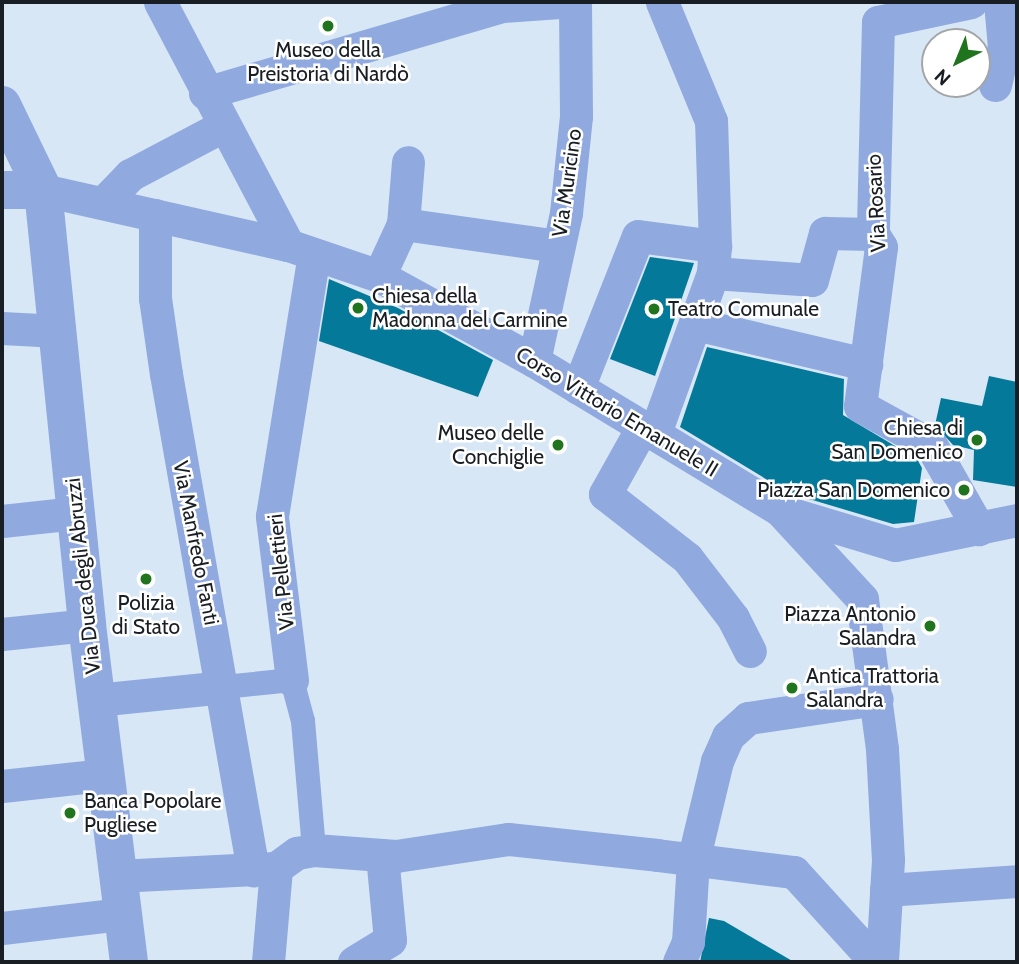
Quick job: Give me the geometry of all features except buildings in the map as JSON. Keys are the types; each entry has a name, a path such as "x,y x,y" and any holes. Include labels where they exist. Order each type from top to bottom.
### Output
{"street":[{"path":"160,2 223,126 301,249"},
{"path":"205,93 502,4 560,2"},
{"name":"Via Muricino","path":"534,361 558,246 576,116 575,2"},
{"path":"662,2 712,121 714,260 695,324 672,386 649,429 605,494 687,558 733,618 750,651"},
{"name":"Via Rosario","path":"967,531 928,444 860,406 881,247 873,234 878,22 932,6 971,2"},
{"path":"995,85 1004,47 1000,2"},
{"name":"Via Duca degli Abruzzi","path":"2,106 43,190 87,625 129,962"},
{"path":"103,203 130,175 223,126"},
{"path":"379,276 403,224 408,162"},
{"path":"2,190 43,190"},
{"name":"Corso Vittorio Emanuele II","path":"43,190 301,249 379,276 534,361 767,502"},
{"name":"Via Manfredo Fanti","path":"155,215 155,298 166,374 224,687 265,869 268,962"},
{"path":"403,224 558,246"},
{"path":"578,388 638,236 714,260 812,280 825,233 873,234"},
{"name":"Via Pellettieri","path":"301,249 272,516 292,680 303,721 314,850"},
{"path":"695,324 866,364"},
{"path":"2,328 58,331"},
{"path":"767,502 895,545 1017,520"},
{"path":"767,502 862,599 871,700 882,749 886,890 883,962"},
{"path":"2,521 76,513"},
{"path":"2,634 87,625"},
{"path":"96,700 292,680"},
{"path":"679,962 688,942 693,861 716,761 728,736 748,718 871,700"},
{"path":"2,786 104,775"},
{"path":"117,877 265,869 297,853 314,850 382,855 508,839 794,872 876,962"},
{"path":"354,962 390,940 382,855"},
{"path":"886,890 1017,881"},
{"path":"2,928 122,914"}],"place":[{"name":"Museo della Preistoria di Nardò","path":"328,26"},
{"name":"Chiesa della Madonna del Carmine","path":"358,308"},
{"name":"Teatro Comunale","path":"654,309"},
{"name":"Chiesa di San Domenico","path":"977,440"},
{"name":"Museo delle Conchiglie","path":"558,445"},
{"name":"Piazza San Domenico","path":"964,490"},
{"name":"Polizia di Stato","path":"146,579"},
{"name":"Piazza Antonio Salandra","path":"930,626"},
{"name":"Antica Trattoria Salandra","path":"792,688"},
{"name":"Banca Popolare Pugliese","path":"70,813"}]}
